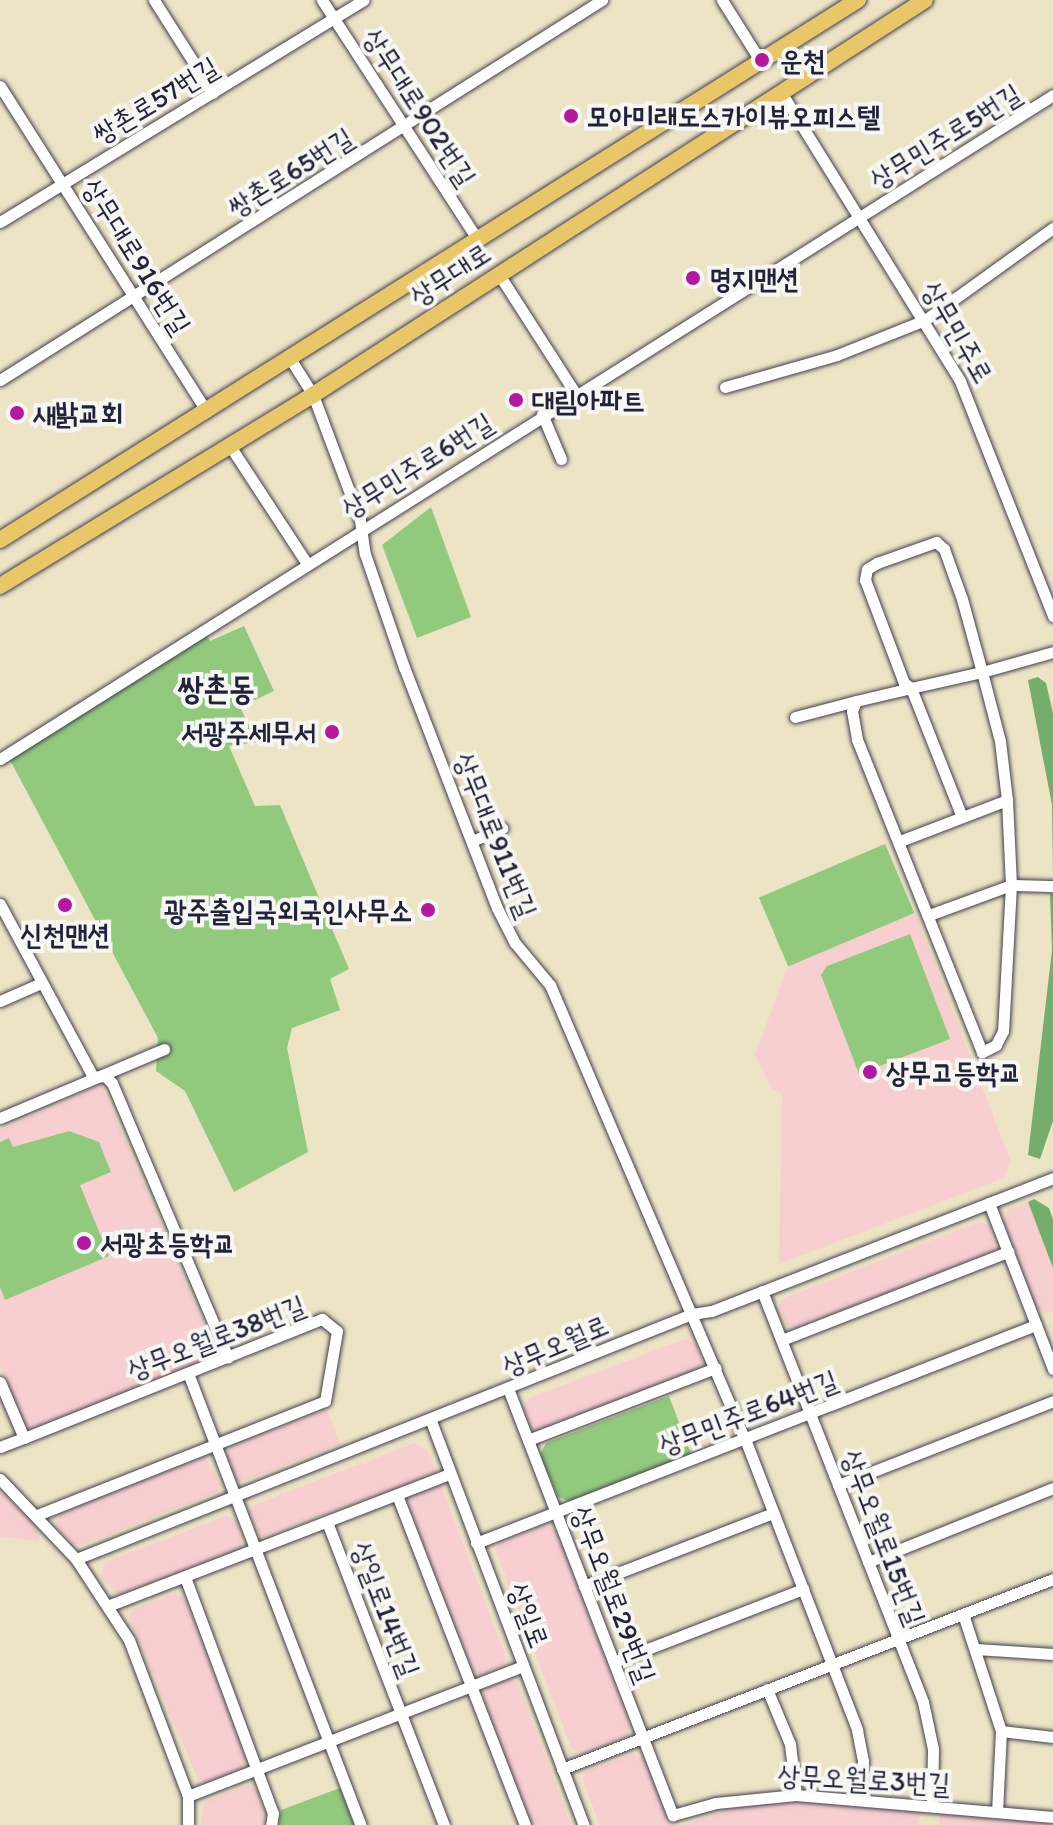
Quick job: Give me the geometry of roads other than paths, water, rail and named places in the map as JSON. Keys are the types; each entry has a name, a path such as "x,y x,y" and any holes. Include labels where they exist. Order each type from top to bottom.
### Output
{"main road":[{"name":"상무대로","path":"0,540 291,360 858,0"},
{"name":"상무대로","path":"0,586 313,395 925,0"}],"street":[{"path":"154,0 213,93"},
{"name":"상무대로902번길","path":"322,0 478,240"},
{"name":"쌍촌로57번길","path":"0,222 364,0"},
{"name":"쌍촌로65번길","path":"0,380 405,128 602,0"},
{"path":"722,0 761,62"},
{"name":"상무대로916번길","path":"0,86 207,412"},
{"name":"상무민주로","path":"781,92 862,216 925,320 975,412 1053,616"},
{"name":"상무민주로5번길","path":"862,216 1053,95"},
{"name":"상무민주로6번길","path":"0,759 306,562 862,216"},
{"path":"725,387 815,362 925,320 1053,228"},
{"path":"498,273 575,393"},
{"name":"상무대로911번길","path":"291,360 313,395 408,679 504,925 550,985 745,1439 860,1745 858,1800"},
{"path":"542,414 561,459"},
{"path":"230,446 306,562"},
{"path":"856,701 852,711 857,739 982,1052 996,1045 1003,1031 1011,885 1007,800 1000,741 962,599 944,549 936,542 877,563 867,569 865,580 904,683 911,688 962,817"},
{"path":"795,717 1053,652"},
{"path":"900,841 1007,800"},
{"path":"472,841 502,828"},
{"path":"929,915 1011,885 1053,886"},
{"path":"0,904 93,1077"},
{"path":"0,1001 41,983"},
{"path":"0,1118 164,1049"},
{"path":"93,1077 105,1076 112,1083 228,1357"},
{"name":"상무오월로","path":"76,1559 509,1391 692,1314 762,1291 1053,1178"},
{"path":"989,1203 1053,1369"},
{"path":"782,1340 1008,1252"},
{"name":"상무오월로15번길","path":"762,1291 930,1729 932,1806"},
{"name":"상무오월로38번길","path":"0,1447 322,1319 337,1331 325,1401 37,1515"},
{"name":"상무민주로64번길","path":"476,1543 1036,1325"},
{"path":"528,1440 716,1368"},
{"path":"188,1373 361,1825"},
{"path":"0,1382 24,1438"},
{"name":"상무오월로29번길","path":"509,1391 673,1815"},
{"path":"838,1485 1053,1401"},
{"name":"상일로","path":"431,1421 584,1825"},
{"path":"110,1605 450,1474"},
{"path":"0,1479 76,1559 110,1605 158,1707 188,1796 188,1825"},
{"path":"868,1562 1053,1488"},
{"name":"상일로14번길","path":"397,1495 525,1825"},
{"path":"584,1586 773,1513"},
{"name":"상일로14번길","path":"327,1522 444,1825"},
{"path":"185,1577 273,1813 271,1825"},
{"path":"562,1769 1053,1579"},
{"path":"614,1662 803,1589"},
{"path":"963,1614 1001,1731 997,1812"},
{"path":"976,1649 1053,1654"},
{"name":"상일로14번길","path":"188,1796 523,1666"},
{"path":"767,1689 790,1744 796,1795"},
{"path":"1001,1731 1053,1737"},
{"name":"상무오월로3번길","path":"673,1815 716,1803 796,1795 1053,1817"}],"place":[{"name":"운천","path":"762,60"},
{"name":"모아미래도스카이뷰오피스텔","path":"571,116"},
{"name":"명지맨션","path":"693,278"},
{"name":"대림아파트","path":"516,400"},
{"name":"새밝교회","path":"17,413"},
{"name":"서광주세무서","path":"332,732"},
{"name":"신천맨션","path":"65,905"},
{"name":"광주출입국외국인사무소","path":"428,910"},
{"name":"상무고등학교","path":"870,1072"},
{"name":"서광초등학교","path":"84,1243"}],"district":[{"name":"쌍촌동","path":"216,688"}]}
